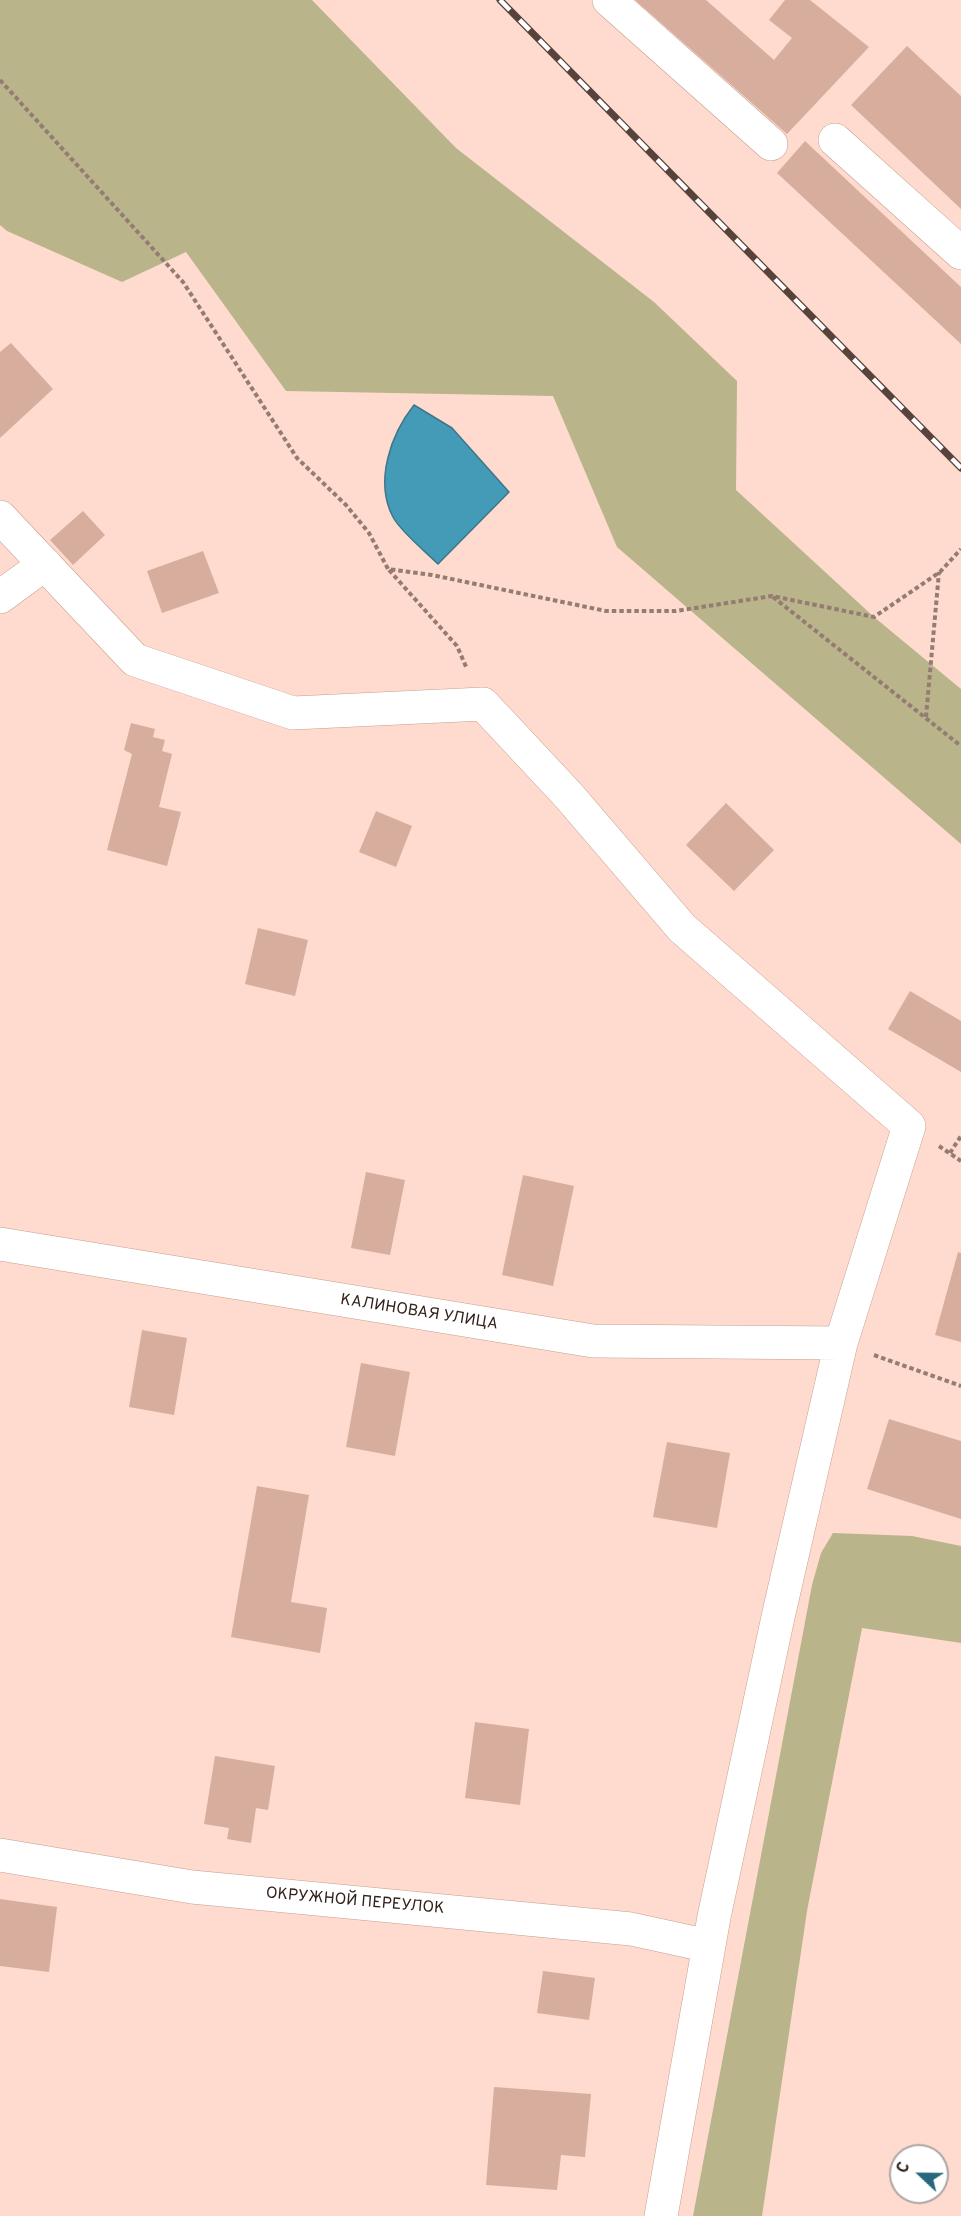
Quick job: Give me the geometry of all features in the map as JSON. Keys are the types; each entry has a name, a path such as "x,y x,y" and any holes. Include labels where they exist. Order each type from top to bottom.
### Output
{"street":[{"path":"609,0 771,144"},
{"path":"835,140 961,253"},
{"path":"0,517 135,660 293,713 483,704 569,796 682,928 909,1126 841,1343 777,1617 709,1946 661,2216"},
{"path":"0,597 45,564"},
{"name":"КАЛИНОВАЯ УЛИЦА","path":"0,1244 593,1341 841,1343"},
{"name":"ОКРУЖНОЙ ПЕРЕУЛОК","path":"0,1855 192,1887 631,1929 709,1946"}],"path":[{"path":"0,80 183,282 297,458 346,505 369,533 388,570 457,646 483,704"},
{"path":"388,570 432,575 606,611 676,611 772,596 874,617 940,572 961,549"},
{"path":"926,717 940,572"},
{"path":"772,596 961,746"},
{"path":"950,1153 961,1136"},
{"path":"841,1343 961,1386"}],"shaded area":[{"path":"0,0 312,0 456,148 654,302 737,381 736,490 874,617 961,689 961,844 617,547 553,396 286,391 186,252 122,282 7,231 0,225"},
{"path":"833,1533 912,1536 961,1546 961,1643 862,1628 807,1911 762,2216 693,2216 812,1585 821,1553"}],"water":[{"path":"414,405 452,428 509,492 438,564 397,523 388,503 385,488 385,473 392,444"}],"building":[{"path":"635,0 706,0 774,60 792,38 769,20 785,0 810,0 869,47 787,134"},
{"path":"907,46 961,96 961,209 851,105"},
{"path":"805,141 961,287 961,344 777,173"},
{"path":"11,343 53,389 0,438 0,352"},
{"path":"83,511 105,535 73,565 50,540"},
{"path":"203,551 219,593 162,613 147,571"},
{"path":"131,723 155,729 153,737 165,740 162,751 172,754 159,807 181,812 167,866 107,850 132,754 124,750"},
{"path":"726,803 774,850 734,891 686,845"},
{"path":"376,811 412,826 396,867 359,852"},
{"path":"258,928 308,940 295,996 245,984"},
{"path":"910,991 961,1021 961,1072 888,1029"},
{"path":"366,1172 405,1180 390,1255 351,1248"},
{"path":"523,1175 574,1186 553,1286 502,1275"},
{"path":"958,1252 961,1253 961,1342 935,1335"},
{"path":"142,1330 187,1338 174,1415 129,1407"},
{"path":"361,1363 410,1372 395,1456 346,1447"},
{"path":"889,1419 961,1441 961,1519 867,1489"},
{"path":"667,1442 730,1453 717,1528 653,1517"},
{"path":"257,1486 309,1495 291,1602 327,1608 320,1653 231,1637"},
{"path":"475,1722 529,1729 520,1805 465,1798"},
{"path":"215,1756 275,1766 268,1810 256,1808 251,1843 227,1839 229,1828 204,1824"},
{"path":"0,1899 57,1907 49,1972 0,1966"},
{"path":"543,1971 595,1978 589,2020 537,2013"},
{"path":"494,2087 591,2094 585,2157 561,2155 557,2190 486,2185"}],"railway":[{"path":"500,0 961,468"}]}
